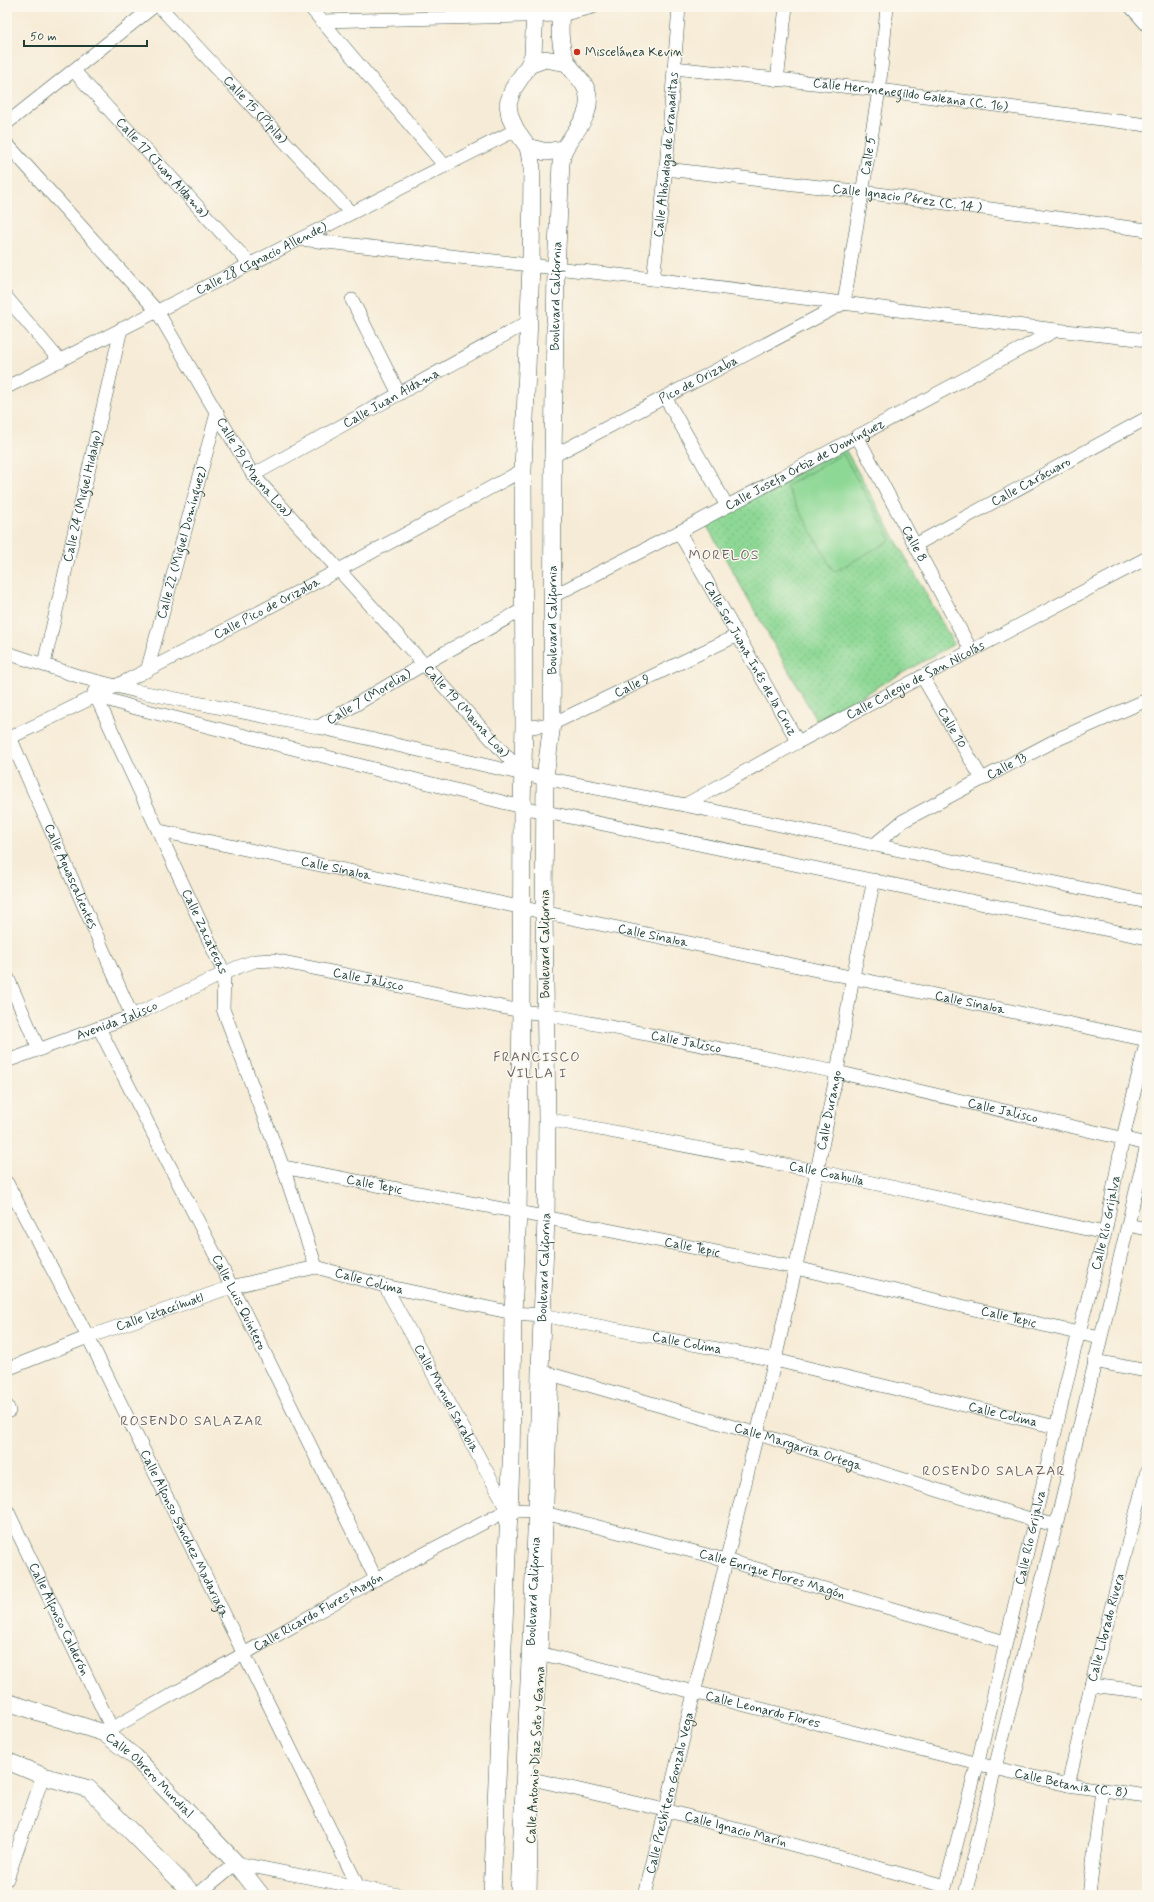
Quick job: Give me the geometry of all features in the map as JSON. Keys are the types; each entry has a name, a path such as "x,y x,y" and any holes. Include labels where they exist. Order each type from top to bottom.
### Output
{"street":[{"path":"7,123 153,7"},
{"name":"Calle 15 (Pípila)","path":"160,7 351,213"},
{"path":"310,7 445,166"},
{"path":"321,21 561,11 593,7"},
{"name":"Calle Alhóndiga de Granaditas","path":"653,279 666,169 679,7"},
{"path":"777,80 786,7"},
{"name":"Calle 5","path":"844,303 879,90 887,7"},
{"path":"1131,7 1147,25"},
{"name":"Boulevard California","path":"492,1895 511,1465 513,1313 518,1212 522,1011 521,908 524,728 523,470 530,322 532,168 528,147 516,130 510,117 508,104 513,89 529,65 534,46 535,11"},
{"name":"Boulevard California","path":"519,1895 536,1652 546,1373 542,1315 546,1218 547,1119 544,913 545,777 552,724 553,456 556,268 561,163 564,149 579,128 587,111 588,95 582,81 567,63 561,43 561,11"},
{"path":"529,65 545,59 567,63"},
{"name":"Calle Hermenegildo Galeana (C. 16)","path":"674,68 879,90 1147,125"},
{"name":"Calle 17 (Juan Aldama)","path":"74,71 250,264"},
{"name":"Calle 28 (Ignacio Allende)","path":"7,387 516,130"},
{"name":"Calle 19 (Mauna Loa)","path":"7,144 158,311 253,475 523,774"},
{"path":"528,147 546,152 564,149"},
{"name":"Calle Ignacio Pérez (C. 14 )","path":"666,169 863,192 1147,230"},
{"path":"300,239 653,279 1056,330 1147,340"},
{"path":"7,298 60,361"},
{"path":"352,300 399,394"},
{"name":"Pico de Orizaba","path":"553,456 844,303"},
{"name":"Calle Juan Aldama","path":"253,475 530,322"},
{"name":"Calle 24 (Miguel Hidalgo)","path":"44,664 122,329"},
{"name":"Calle Josefa Ortiz de Domínguez","path":"553,596 679,532 1056,330"},
{"path":"665,397 727,506"},
{"name":"Calle 22 (Miguel Domínguez)","path":"147,671 217,413"},
{"name":"Calle Carácuaro","path":"915,545 1147,418"},
{"name":"Calle 8","path":"856,436 971,650"},
{"name":"Calle Pico de Orizaba","path":"9,738 147,671 339,570 523,470"},
{"name":"Calle Sor Juana Inés de la Cruz","path":"679,532 798,742"},
{"name":"Calle Colegio de San Nicolás","path":"685,805 798,742 1147,558"},
{"name":"Calle 7 (Morelia)","path":"318,727 424,664 524,609"},
{"name":"Calle 9","path":"524,728 552,724 738,635"},
{"path":"7,653 84,678 117,686 318,727 523,774 685,805 1147,902"},
{"name":"Calle 10","path":"922,676 982,779"},
{"name":"Calle Zacatecas","path":"84,678 97,696 224,973 223,1009 283,1167 316,1267"},
{"path":"97,696 132,707 522,807 1147,938"},
{"name":"Calle 13","path":"874,845 903,822 982,779 1058,739 1147,700"},
{"name":"Calle Aguascalientes","path":"9,738 132,1016"},
{"name":"Calle Sinaloa","path":"160,831 1147,1039"},
{"name":"Calle Durango","path":"758,1434 817,1171 837,1072 852,978 874,880"},
{"name":"Calle Jalisco","path":"224,973 255,961 274,960 522,1011 545,1014 837,1072 1147,1144"},
{"name":"Avenida Jalisco","path":"7,1061 132,1016 224,973"},
{"path":"7,976 39,1050"},
{"name":"Calle Luis Quintero","path":"99,1028 231,1287 376,1579"},
{"name":"Calle Río Grijalva","path":"944,1891 978,1762 1033,1520 1105,1234 1123,1138 1147,1039"},
{"name":"Calle Coahuila","path":"547,1119 817,1171 1105,1234"},
{"name":"Calle Río Grijalva","path":"965,1895 1056,1525 1147,1144"},
{"name":"Calle Tepic","path":"283,1167 518,1212 796,1268 1100,1338"},
{"name":"Calle Alfonso Sánchez Madariaga","path":"7,1183 10,1196 88,1337 358,1886"},
{"path":"1128,1225 1147,1230"},
{"name":"Calle Iztaccíhuatl","path":"7,1370 88,1337 231,1287 316,1267"},
{"name":"Calle Colima","path":"316,1267 385,1286 513,1313 542,1315 775,1360 1056,1427"},
{"name":"Calle Manuel Sarabia","path":"385,1286 508,1510"},
{"path":"1094,1361 1147,1371"},
{"name":"Calle Margarita Ortega","path":"546,1373 758,1434 1033,1520 1056,1525"},
{"path":"7,1406 9,1411 7,1412"},
{"name":"Calle Presbítero Gonzalo Vega","path":"645,1895 758,1434"},
{"name":"Calle Librado Rivera","path":"1068,1785 1091,1685 1147,1471"},
{"name":"Calle Alfonso Calderón","path":"7,1510 108,1731"},
{"name":"Calle Ricardo Flores Magón","path":"108,1731 376,1579 508,1510 541,1512"},
{"name":"Calle Enrique Flores Magón","path":"541,1512 726,1560 1005,1642"},
{"name":"Calle Leonardo Flores","path":"536,1652 978,1762 995,1768"},
{"path":"1091,1685 1147,1692"},
{"name":"Calle Obrero Mundial","path":"7,1702 108,1731 236,1863 261,1895"},
{"path":"7,1761 43,1776 89,1789 194,1895"},
{"name":"Calle Betania (C. 8)","path":"995,1768 1068,1785 1147,1796"},
{"path":"7,1879 43,1776"},
{"name":"Calle Ignacio Marín","path":"528,1778 665,1810 944,1891"},
{"name":"Calle Antonio Díaz Soto y Gama","path":"528,1778 530,1895"},
{"path":"1089,1895 1102,1790"},
{"path":"197,1895 236,1863 399,1895"}],"green space":[{"path":"844,447 954,644 817,721 706,524"},
{"path":"843,454 891,540 834,572 786,486"}],"place":[{"name":"Miscelánea Kevin","path":"577,52"}],"district":[{"name":"MORELOS","path":"724,555"},
{"name":"FRANCISCO VILLA I","path":"537,1066"},
{"name":"ROSENDO SALAZAR","path":"192,1421"},
{"name":"ROSENDO SALAZAR","path":"994,1471"}]}
